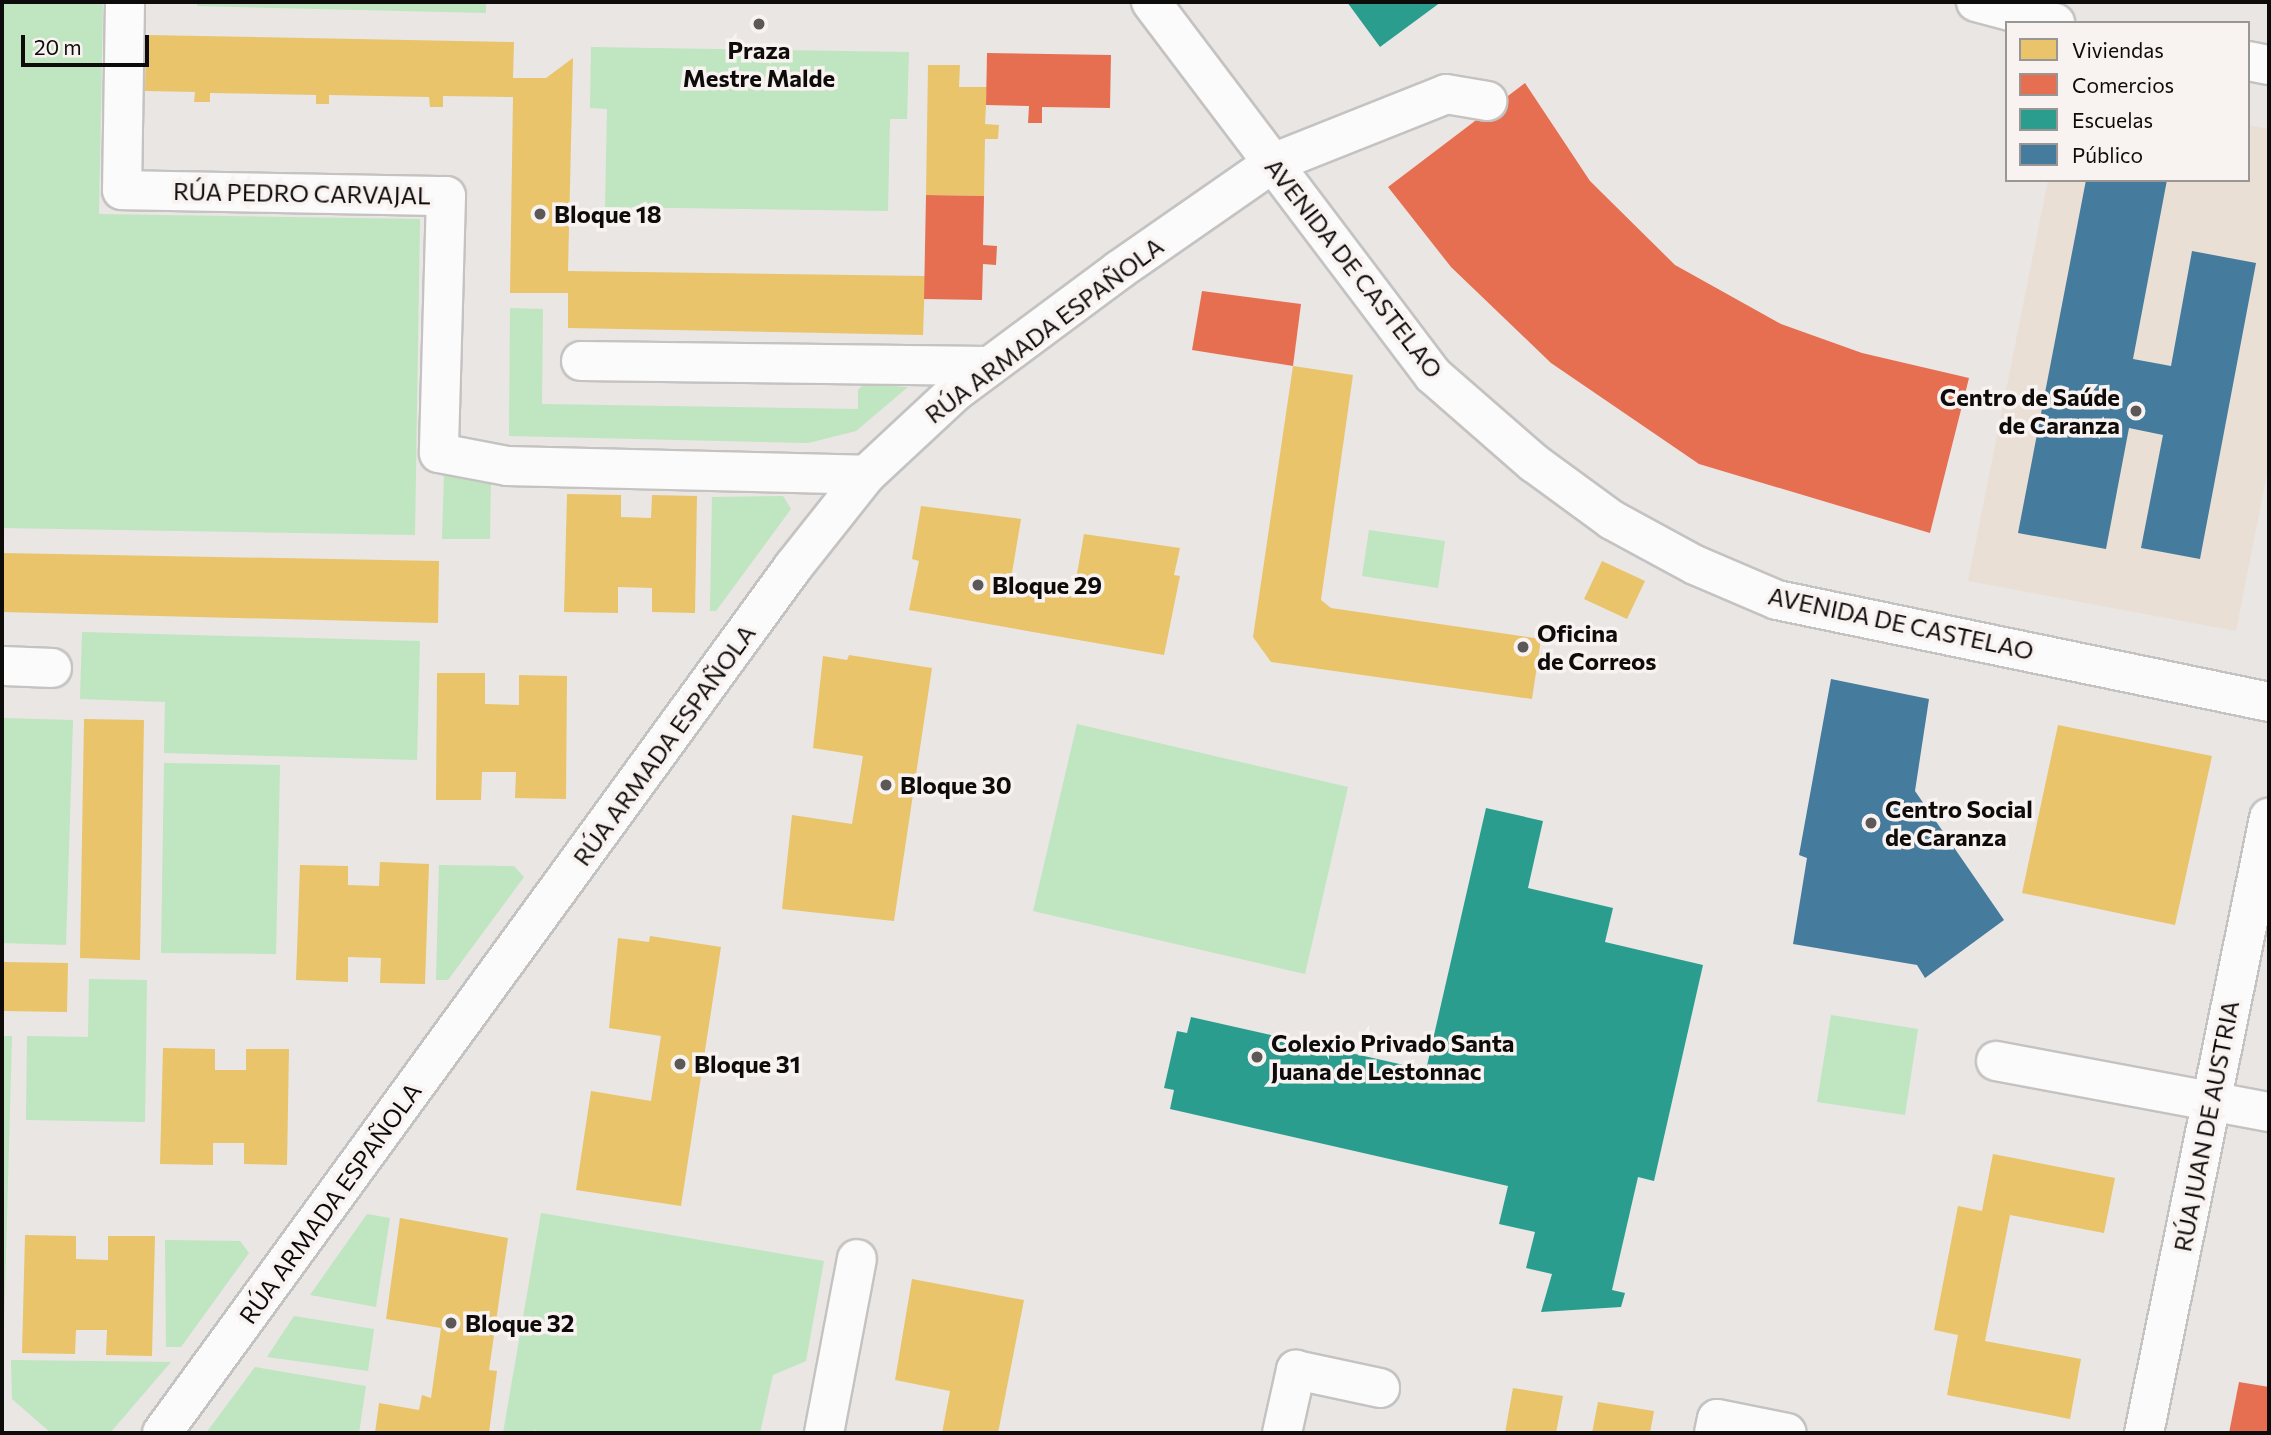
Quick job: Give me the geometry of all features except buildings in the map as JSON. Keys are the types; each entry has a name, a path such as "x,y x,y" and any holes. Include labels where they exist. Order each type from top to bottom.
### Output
{"street":[{"name":"RÚA PEDRO CARVAJAL","path":"124,2 122,190 446,196 439,453 507,466 866,475"},
{"name":"AVENIDA DE CASTELAO","path":"1151,2 1433,375 1534,463 1612,520 1695,565 1777,600 2269,702"},
{"path":"1976,2 2047,21"},
{"path":"2250,61 2269,65"},
{"name":"RÚA ARMADA ESPAÑOLA","path":"162,1433 747,630 866,475 989,366 1273,163 1446,94 1487,101"},
{"path":"581,361 989,366"},
{"path":"2,666 52,668"},
{"name":"RÚA JUAN DE AUSTRIA","path":"2144,1433 2269,818"},
{"path":"1996,1061 2269,1112"},
{"path":"824,1433 856,1259"},
{"path":"1282,1433 1296,1370 1380,1388"},
{"path":"1714,1433 1717,1419 1787,1433"}],"shaded area":[{"name":"Centro de Saúde de Caranza","path":"2250,125 2269,129 2269,464 2236,631 1968,581 2048,182 2250,182"}],"green space":[{"path":"2,2 103,2 99,214 420,219 415,535 2,528"},
{"path":"197,2 486,2 486,13 197,6"},
{"path":"591,47 909,52 907,119 890,119 888,211 605,207 607,109 590,108"},
{"path":"510,308 543,309 542,404 858,409 858,390 864,384 908,387 856,431 808,443 509,436"},
{"path":"444,474 491,475 490,539 442,539"},
{"path":"783,496 791,509 716,611 710,611 712,497"},
{"path":"1369,530 1445,541 1438,588 1362,576"},
{"path":"82,632 420,641 417,760 164,753 165,702 80,699"},
{"path":"2,718 73,720 66,945 2,943"},
{"path":"1077,724 1348,787 1305,974 1033,911"},
{"path":"164,763 280,765 276,954 161,953"},
{"path":"439,865 514,866 524,877 448,980 436,980"},
{"path":"89,979 147,980 145,1122 26,1120 27,1036 88,1037"},
{"path":"1831,1015 1918,1029 1905,1115 1817,1102"},
{"path":"2,1036 12,1036 2,1399"},
{"path":"541,1213 824,1261 806,1361 773,1375 760,1433 535,1433 536,1429 532,1433 503,1433"},
{"path":"367,1214 390,1218 376,1307 310,1295"},
{"path":"165,1240 240,1241 249,1253 181,1347 166,1347"},
{"path":"294,1316 374,1329 368,1371 267,1357"},
{"path":"11,1360 171,1362 110,1433 51,1433 12,1399"},
{"path":"255,1367 366,1386 359,1433 206,1433"}],"place":[{"name":"Praza Mestre Malde","path":"759,24"},
{"name":"Bloque 18","path":"540,214"},
{"name":"Centro de Saúde de Caranza","path":"2136,411"},
{"name":"Bloque 29","path":"978,585"},
{"name":"Oficina de Correos","path":"1523,647"},
{"name":"Bloque 30","path":"886,785"},
{"name":"Centro Social de Caranza","path":"1871,823"},
{"name":"Colexio Privado Santa Juana de Lestonnac","path":"1257,1057"},
{"name":"Bloque 31","path":"680,1064"},
{"name":"Bloque 32","path":"451,1323"}]}
